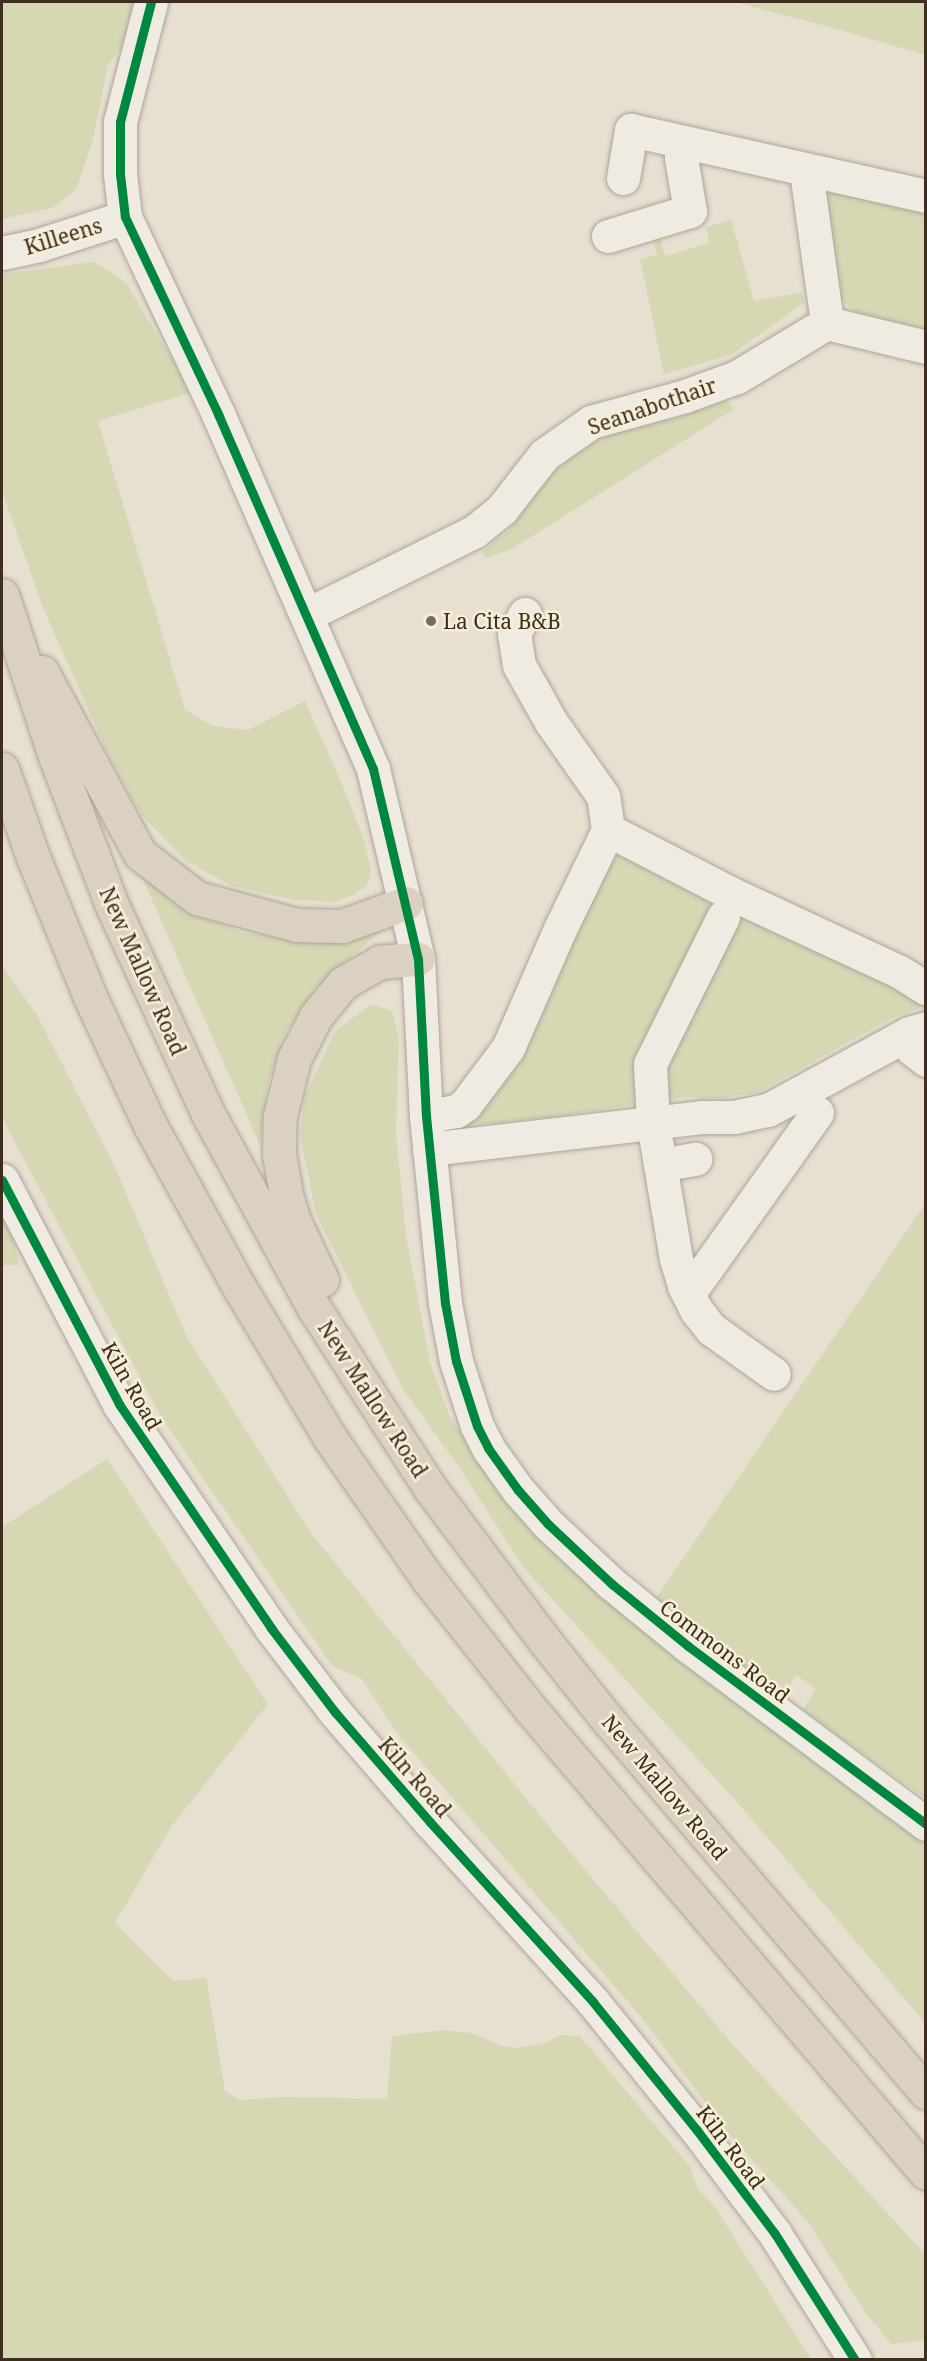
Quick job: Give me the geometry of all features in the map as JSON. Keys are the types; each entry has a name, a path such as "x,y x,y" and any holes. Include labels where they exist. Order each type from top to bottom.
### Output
{"highway":[{"path":"2,595 140,854 197,898 297,926 342,926 406,903"},
{"name":"New Mallow Road","path":"2,595 55,756 111,903 207,1112 315,1308 430,1488 544,1640 607,1719 926,2092"},
{"path":"2,769 33,857 90,996 151,1127 239,1287 330,1438 428,1579 532,1711 926,2173"},
{"path":"418,959 380,962 370,966 343,983 322,1007 302,1039 294,1059 280,1116 279,1155 286,1194 310,1257 430,1488"}],"street":[{"name":"Commons Road","path":"151,2 120,122 120,174 125,217 218,414 373,769 418,959 426,1116 444,1303 456,1360 477,1426 488,1448 518,1490 548,1524 646,1613 926,1824"},
{"path":"623,178 631,129 806,171 926,196"},
{"path":"608,236 690,211 681,157 683,142"},
{"path":"806,171 827,323 926,347"},
{"name":"Killeens","path":"2,253 39,245 125,217"},
{"name":"Seanabothair","path":"306,615 475,531 502,509 544,454 591,422 685,396 737,377 827,323"},
{"path":"426,1116 456,1111 465,1105 508,1048 560,929 608,830 603,796 551,722 519,665 514,633 525,614"},
{"path":"608,830 732,894 900,972 926,988"},
{"path":"723,916 650,1064 653,1123 676,1259 684,1286 697,1311 711,1329 774,1374"},
{"path":"429,1149 701,1117 734,1117 768,1110 915,1032"},
{"path":"915,1032 912,1049 926,1060"},
{"path":"684,1286 696,1283 817,1113"},
{"path":"660,1165 695,1159"},
{"name":"Kiln Road","path":"2,1180 119,1404 271,1628 335,1712 430,1822 593,2002 696,2129 775,2234 855,2360"}],"green space":[{"path":"2,2 136,2 129,38 108,65 93,139 76,190 52,208 2,219"},
{"path":"734,2 925,2 925,55 837,29"},
{"path":"833,190 925,206 925,333 872,319 854,311 839,297 823,204"},
{"path":"731,220 754,301 801,293 805,302 731,355 664,374 640,259 657,255 653,239 660,237 665,256 709,243 706,227"},
{"path":"95,262 126,283 192,392 98,421 185,710 213,726 248,730 305,701 364,839 371,870 368,884 354,895 335,902 293,900 232,886 186,861 140,813 108,754 43,608 2,491 2,274"},
{"path":"726,400 734,409 512,549 484,558 483,551 508,531 544,481 564,463 600,439 622,429 676,418"},
{"path":"629,852 925,995 925,1005 886,1021 759,1092 720,1098 685,1097 536,1119 458,1126 611,856"},
{"path":"134,859 200,914 243,933 323,941 383,929 316,988 287,1031 268,1082 260,1145"},
{"path":"2,966 37,1015 114,1165 187,1337 311,1533 564,1845 734,2046 925,2254 925,2340 891,2344 866,2313 807,2221 730,2135 641,2017 400,1737 361,1678 333,1667 161,1417 2,1118"},
{"path":"371,1004 392,1011 399,1038 396,1134 406,1236 430,1362 449,1415 483,1467 925,1824 925,2023 744,1810 524,1568 457,1464 403,1389 316,1214 300,1136 305,1096 335,1031"},
{"path":"925,1204 925,1798 803,1710 816,1689 796,1675 783,1696 699,1637 650,1607"},
{"path":"2,1214 14,1240 19,1265 2,1265"},
{"path":"107,1459 268,1704 171,1827 115,1923 173,1981 206,1978 225,2091 239,2100 286,2097 387,2099 392,2036 443,2030 471,2033 502,2046 518,2048 547,2042 560,2035 580,2036 691,2168 697,2188 715,2207 811,2359 2,2359 2,1527"}],"cycle path":[{"path":"151,2 120,122 120,174 125,217 218,414 373,769 418,959 426,1116 445,1303 456,1361 477,1426 488,1448 518,1490 548,1524 612,1584 688,1646 926,1824"},
{"path":"2,1180 119,1404 271,1628 335,1712 430,1822 593,2002 696,2129 775,2234 855,2360"}],"place":[{"name":"La Cita B&B","path":"431,621"}]}
